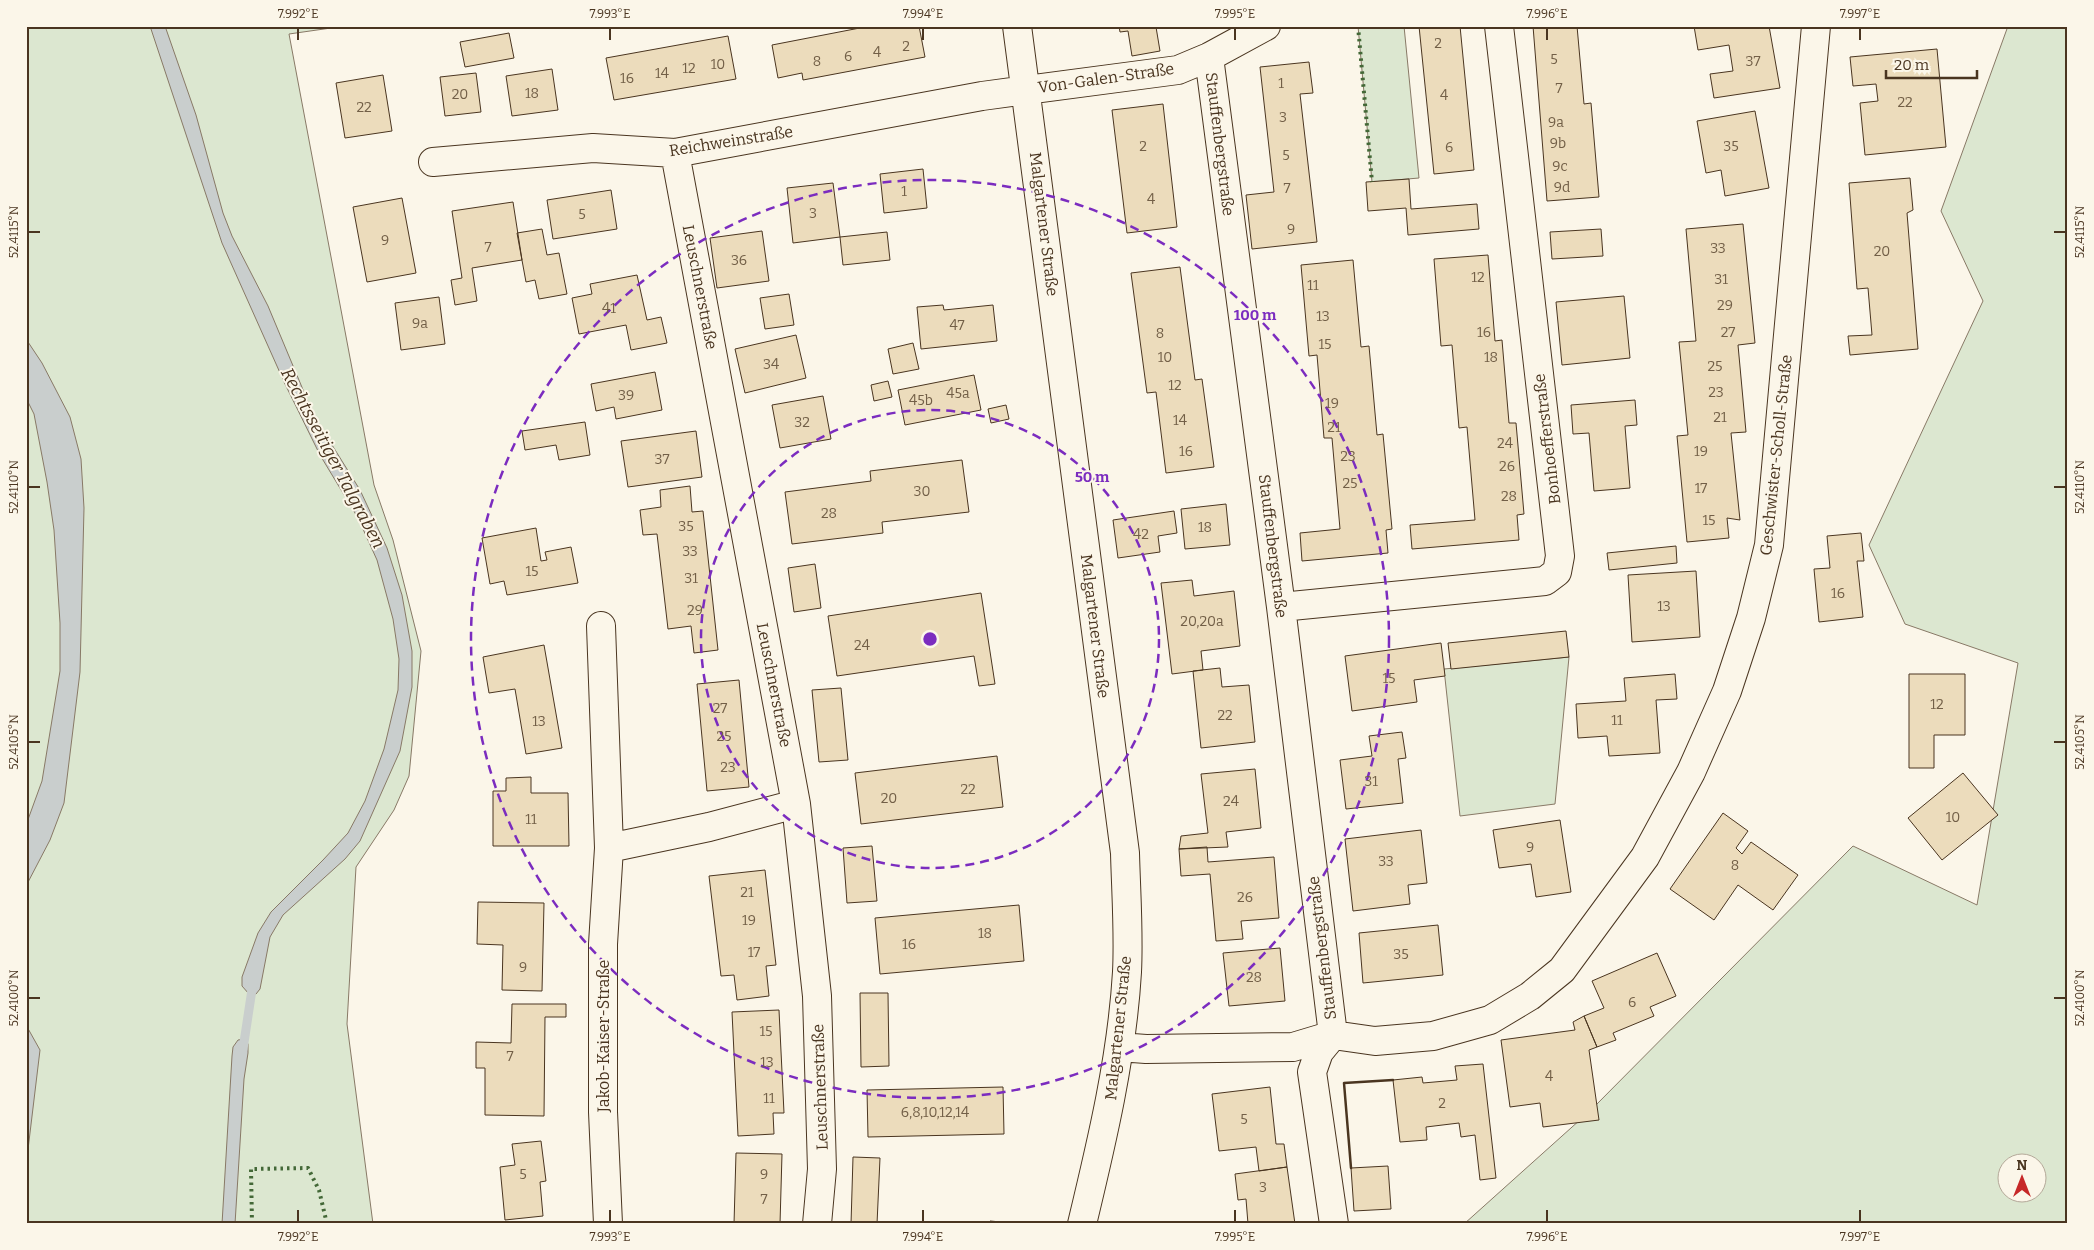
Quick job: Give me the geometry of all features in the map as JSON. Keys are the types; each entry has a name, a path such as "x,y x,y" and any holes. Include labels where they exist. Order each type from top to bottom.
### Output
{"street":[{"name":"Malgartener Straße","path":"1017,26 1125,853 1127,971 1119,1047 1104,1135 1082,1224"},
{"name":"Von-Galen-Straße","path":"1026,89 1178,70 1209,57 1266,26"},
{"name":"Bonhoefferstraße","path":"1281,607 1545,581 1558,572 1560,556 1499,26"},
{"name":"Geschwister-Scholl-Straße","path":"1119,1047 1146,1049 1293,1047 1333,1035 1375,1041 1433,1036 1490,1020 1530,996 1562,970 1645,857 1691,772 1727,691 1751,618 1769,545 1816,26"},
{"name":"Stauffenbergstraße","path":"1209,57 1281,607 1333,1035"},
{"name":"Reichweinstraße","path":"433,162 593,148 675,153 1026,89"},
{"name":"Leuschnerstraße","path":"675,153 796,804 817,996 822,1170 818,1224"},
{"name":"Jakob-Kaiser-Straße","path":"601,626 609,848 603,944 603,1073 608,1224"},
{"path":"609,848 710,827 796,804"},
{"path":"1333,1035 1318,1052 1312,1072 1334,1224"}],"green space":[{"path":"26,26 345,26 289,34 374,485 393,540 421,651 409,776 394,810 356,867 347,1024 373,1224 26,1224"},
{"path":"1358,26 1404,26 1419,178 1372,182"},
{"path":"2008,26 2068,26 2068,1224 1464,1224 1591,1110 1853,846 1977,905 2018,663 1905,624 1869,545 1983,301 1941,211"},
{"path":"1569,657 1555,804 1460,816 1444,669"}],"water":[{"path":"150,26 165,26 196,115 223,213 232,236 268,306 314,416 360,490 387,548 402,595 412,651 412,687 400,751 360,841 345,859 283,915 270,937 260,989 256,994 249,994 242,986 242,977 258,933 271,912 348,833 365,801 384,749 398,690 399,659 393,619 377,560 358,518 320,455 285,384 222,243"},
{"path":"26,339 42,363 70,417 81,459 84,508 80,672 64,803 50,840 26,886 26,825 42,781 60,671 60,623 54,530 47,482 34,414 26,398"},
{"path":"26,1025 40,1050 26,1166"},
{"path":"245,1039 248,1044 248,1053 244,1079 235,1224 222,1224 233,1047 238,1040"}],"building":[{"path":"870,26 919,26 925,57 803,80 802,73 778,78 772,45"},
{"path":"1119,26 1164,26 1156,27 1160,51 1132,56 1128,31 1120,32"},
{"path":"1419,26 1460,26 1474,170 1434,174"},
{"path":"1533,26 1577,26 1584,104 1591,103 1599,197 1547,201"},
{"path":"1694,26 1769,26 1780,88 1714,98 1710,74 1733,71 1729,45 1698,50"},
{"path":"509,33 514,58 465,67 460,42"},
{"path":"728,36 736,79 614,100 606,58"},
{"path":"1937,49 1946,147 1865,155 1860,103 1878,101 1876,84 1853,86 1850,57"},
{"path":"1309,62 1313,93 1300,94 1317,242 1252,249 1246,195 1274,192 1260,67"},
{"path":"552,69 558,110 512,116 506,76"},
{"path":"476,73 481,112 445,116 440,77"},
{"path":"383,75 392,131 345,138 336,83"},
{"path":"1163,104 1177,227 1127,233 1112,110"},
{"path":"1755,111 1769,188 1725,196 1721,170 1706,173 1697,121"},
{"path":"923,169 927,208 884,213 880,174"},
{"path":"1910,178 1913,210 1907,213 1918,349 1850,355 1848,336 1872,335 1868,288 1857,289 1849,183"},
{"path":"1409,179 1411,209 1477,204 1479,229 1408,235 1406,208 1368,211 1366,182"},
{"path":"833,183 840,237 793,243 787,188"},
{"path":"611,190 617,229 553,239 547,200"},
{"path":"402,198 416,273 367,282 353,207"},
{"path":"513,202 522,260 472,268 477,301 455,305 451,280 462,278 452,211"},
{"path":"1743,224 1755,343 1738,345 1746,432 1731,433 1740,520 1727,518 1729,538 1687,542 1677,436 1688,435 1679,342 1696,341 1686,229"},
{"path":"542,229 547,255 559,253 567,294 539,299 535,280 526,282 517,233"},
{"path":"1601,229 1603,256 1552,259 1550,232"},
{"path":"762,231 769,281 717,288 710,238"},
{"path":"887,232 890,260 843,265 840,237"},
{"path":"1488,255 1495,341 1502,340 1509,423 1516,423 1524,514 1517,515 1519,540 1412,549 1410,525 1475,520 1467,427 1459,428 1452,345 1441,346 1434,259"},
{"path":"1353,260 1361,347 1369,346 1377,435 1383,434 1392,529 1386,530 1388,553 1302,561 1300,533 1340,529 1332,438 1324,438 1317,355 1309,356 1301,265"},
{"path":"1180,267 1195,380 1202,379 1214,467 1166,473 1156,392 1147,393 1131,273"},
{"path":"637,275 647,320 661,317 667,343 631,350 626,325 579,334 572,298 592,294 590,284"},
{"path":"789,294 794,325 765,329 760,298"},
{"path":"1624,296 1630,358 1562,365 1556,302"},
{"path":"439,297 445,344 401,350 395,303"},
{"path":"943,305 944,310 993,305 997,341 921,349 917,307"},
{"path":"796,335 806,378 745,393 735,349"},
{"path":"913,343 919,369 893,374 888,349"},
{"path":"655,372 662,410 616,419 614,407 596,411 591,384"},
{"path":"974,375 981,410 905,425 898,390"},
{"path":"888,381 892,397 874,401 871,385"},
{"path":"823,396 831,439 780,448 772,405"},
{"path":"1635,400 1637,425 1625,426 1630,488 1594,491 1589,433 1573,434 1571,405"},
{"path":"1006,405 1009,419 991,423 988,409"},
{"path":"585,422 590,455 559,460 556,445 525,450 522,431"},
{"path":"696,431 702,477 628,487 621,441"},
{"path":"962,460 969,512 882,522 883,533 792,544 785,492 871,481 870,471"},
{"path":"690,486 692,512 703,511 718,650 694,653 691,626 668,629 657,534 643,535 640,510 661,507 660,490"},
{"path":"1226,504 1230,545 1185,549 1181,509"},
{"path":"1174,511 1177,533 1158,536 1160,552 1118,558 1113,520"},
{"path":"536,528 541,561 547,560 545,552 571,547 578,583 507,595 504,581 490,584 482,538"},
{"path":"1861,533 1864,561 1857,561 1863,617 1819,622 1814,569 1830,568 1827,536"},
{"path":"1676,546 1677,563 1609,570 1607,553"},
{"path":"815,564 821,608 794,612 788,568"},
{"path":"1696,571 1700,637 1632,642 1628,575"},
{"path":"1192,580 1194,596 1234,591 1240,646 1201,651 1203,670 1172,674 1161,583"},
{"path":"981,593 995,684 979,686 974,656 837,676 828,616"},
{"path":"1566,631 1569,657 1451,669 1448,643"},
{"path":"1441,643 1445,676 1414,680 1417,702 1352,711 1345,656"},
{"path":"544,645 562,748 526,754 515,689 489,693 483,657"},
{"path":"1220,668 1222,687 1249,685 1255,742 1201,748 1193,671"},
{"path":"1675,674 1677,699 1656,700 1660,753 1609,756 1607,736 1578,738 1576,704 1626,701 1624,678"},
{"path":"1909,674 1965,674 1965,735 1934,735 1934,768 1909,768"},
{"path":"739,680 749,787 707,791 697,684"},
{"path":"841,688 848,760 819,762 812,690"},
{"path":"1402,732 1406,758 1398,759 1403,803 1346,809 1340,760 1372,756 1369,736"},
{"path":"997,756 1003,807 861,824 855,773"},
{"path":"1255,769 1261,828 1226,832 1228,847 1179,849 1181,836 1208,833 1201,774"},
{"path":"1963,773 1998,815 1942,860 1908,818"},
{"path":"531,777 531,793 568,793 569,846 493,846 493,791 506,791 506,778"},
{"path":"1723,813 1748,831 1736,848 1742,854 1751,842 1798,875 1773,910 1738,885 1714,920 1670,889"},
{"path":"1560,820 1571,892 1536,897 1531,864 1499,868 1493,830"},
{"path":"1421,830 1427,883 1408,885 1410,904 1353,911 1345,839"},
{"path":"872,846 877,901 847,903 843,848"},
{"path":"1207,847 1208,862 1274,857 1279,918 1241,921 1243,939 1216,941 1210,874 1181,876 1179,849"},
{"path":"765,870 776,965 766,966 769,996 737,1000 734,975 721,976 709,876"},
{"path":"478,902 544,903 542,991 502,990 503,945 477,944"},
{"path":"1019,905 1024,961 880,974 875,918"},
{"path":"1438,925 1443,975 1363,983 1359,933"},
{"path":"1280,948 1285,1001 1229,1006 1223,953"},
{"path":"1657,953 1676,996 1650,1007 1654,1016 1613,1033 1616,1040 1597,1047 1584,1016 1604,1008 1592,981"},
{"path":"860,993 888,993 889,1066 861,1067"},
{"path":"512,1004 566,1004 566,1017 545,1017 544,1116 485,1115 485,1068 476,1068 476,1042 511,1043"},
{"path":"779,1010 784,1113 773,1113 774,1134 738,1136 732,1012"},
{"path":"1584,1016 1597,1047 1589,1050 1599,1120 1543,1127 1540,1103 1510,1107 1501,1040 1575,1030 1573,1022"},
{"path":"1483,1064 1496,1178 1480,1180 1475,1135 1461,1137 1459,1123 1426,1127 1427,1140 1400,1142 1393,1080 1422,1077 1423,1083 1457,1080 1455,1066"},
{"path":"1003,1087 1004,1134 868,1137 867,1090"},
{"path":"1270,1087 1276,1144 1284,1144 1287,1167 1259,1171 1256,1147 1219,1151 1212,1094"},
{"path":"541,1141 546,1181 540,1182 543,1216 505,1220 500,1167 515,1165 512,1144"},
{"path":"736,1153 782,1154 780,1224 734,1224"},
{"path":"853,1157 880,1158 877,1224 851,1224"},
{"path":"1388,1166 1391,1209 1354,1211 1351,1168"},
{"path":"1287,1167 1295,1224 1248,1224 1246,1199 1238,1200 1235,1174"},
{"path":"990,1221 1023,1224 989,1224"}],"waterway":[{"name":"Rechtsseitiger Talgraben","path":"243,1049 253,983"}],"hedge":[{"path":"1358,26 1372,182"},
{"path":"252,1224 251,1169 308,1168 319,1190 327,1224"}],"wall":[{"path":"1351,1168 1344,1083 1393,1080"}]}
